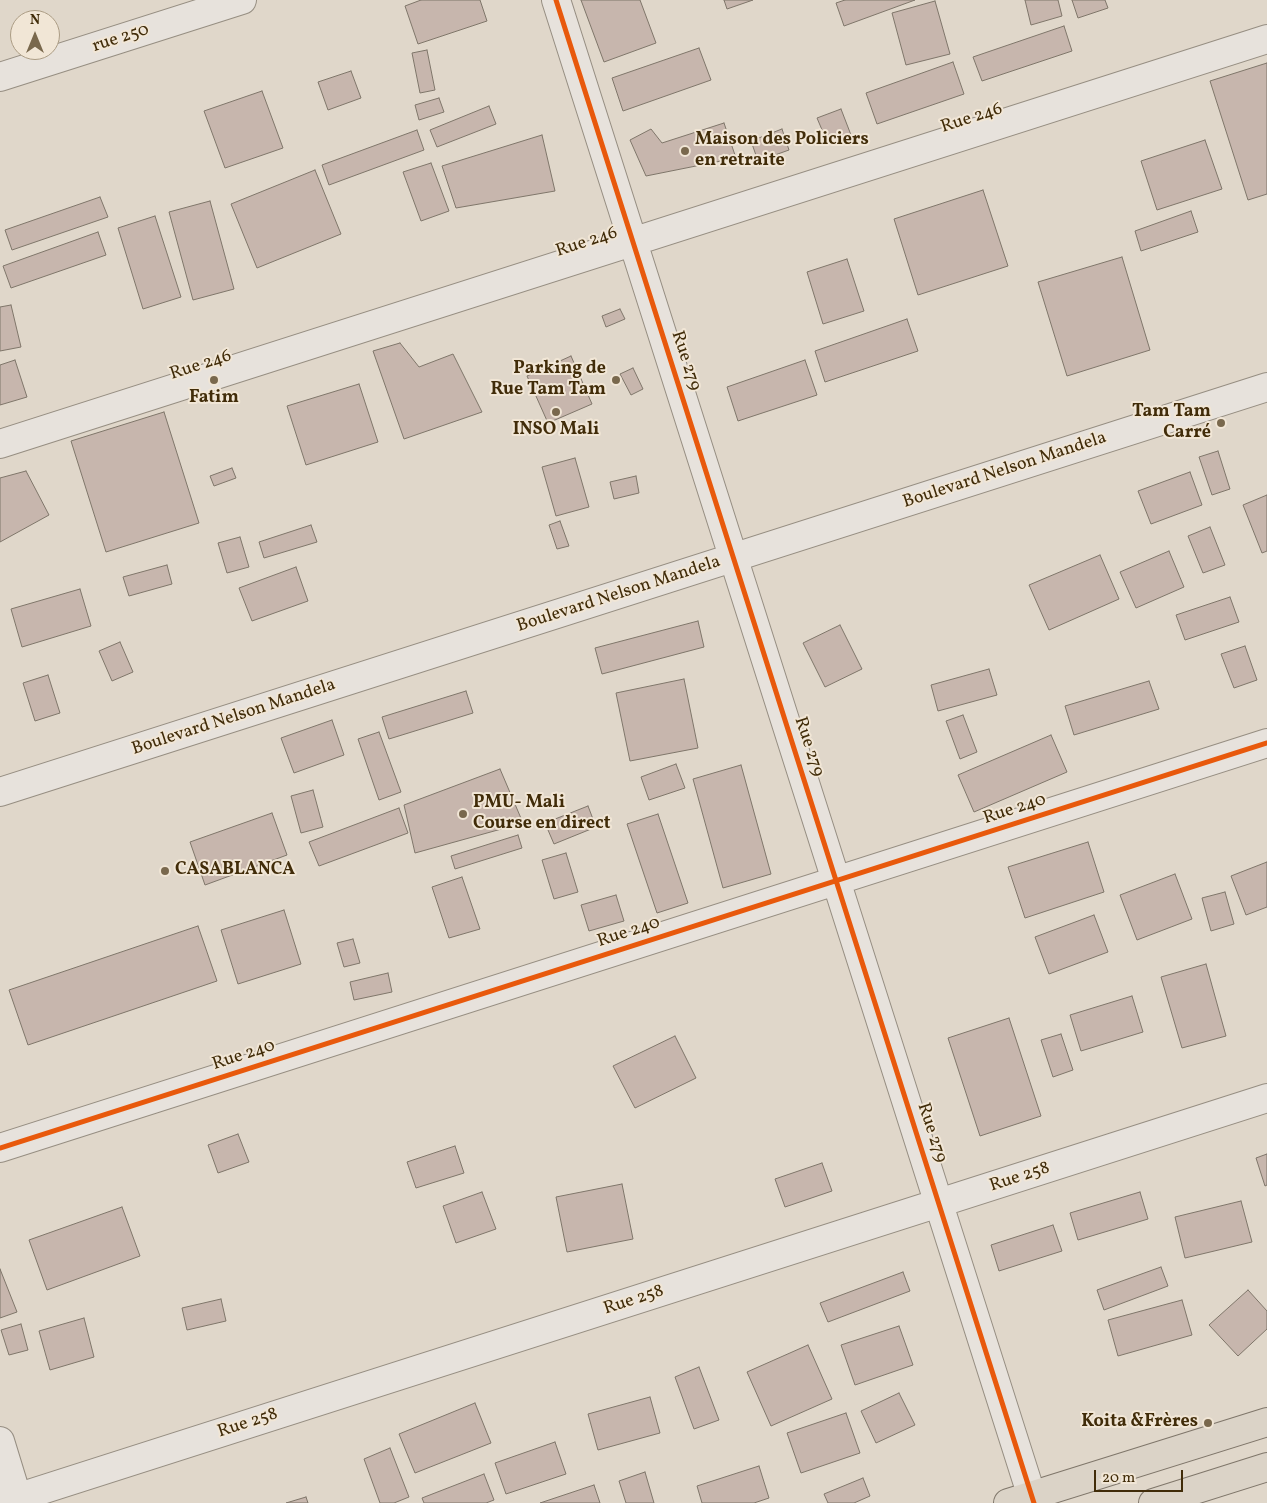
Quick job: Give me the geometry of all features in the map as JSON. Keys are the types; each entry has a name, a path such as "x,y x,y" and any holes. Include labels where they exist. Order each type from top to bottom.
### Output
{"main road":[{"path":"1024,1500 1267,1422"},
{"path":"1153,1503 1267,1467"}],"street":[{"name":"rue 250","path":"0,77 242,0"},
{"name":"Rue 279","path":"556,0 939,1204 1024,1500"},
{"name":"Rue 246","path":"0,444 1267,39"},
{"name":"Boulevard Nelson Mandela","path":"0,792 734,559 1267,387"},
{"name":"Rue 240","path":"0,1148 1267,743"},
{"name":"Rue 258","path":"13,1501 1267,1098"},
{"path":"0,1441 13,1501"}],"building":[{"path":"421,0 480,0 487,21 418,44 405,6"},
{"path":"581,0 640,0 656,43 604,62"},
{"path":"724,0 753,0 727,9"},
{"path":"845,0 915,0 844,26 836,3"},
{"path":"1025,0 1058,0 1062,16 1031,25"},
{"path":"1072,0 1105,0 1108,8 1078,18"},
{"path":"935,1 950,54 906,65 892,13"},
{"path":"1064,26 1072,51 982,81 973,57"},
{"path":"699,48 711,80 623,111 612,78"},
{"path":"427,50 435,90 420,93 412,53"},
{"path":"953,62 964,94 877,124 866,93"},
{"path":"1267,63 1267,194 1248,200 1210,81"},
{"path":"351,71 361,98 328,110 318,82"},
{"path":"262,91 283,148 225,168 204,111"},
{"path":"439,98 444,112 419,120 415,105"},
{"path":"489,106 496,124 437,147 430,130"},
{"path":"841,109 851,135 828,144 817,118"},
{"name":"Maison des Policiers en retraite","path":"724,123 736,158 646,176 630,140 651,129 662,143"},
{"path":"782,129 789,150 758,161 751,141"},
{"path":"417,130 424,150 329,185 322,165"},
{"path":"542,135 555,191 456,208 442,166"},
{"path":"1205,140 1222,189 1157,210 1141,161"},
{"path":"431,163 449,211 421,221 403,172"},
{"path":"315,170 341,234 257,268 231,204"},
{"path":"983,190 1008,266 918,295 894,219"},
{"path":"100,197 108,217 12,250 5,230"},
{"path":"210,201 234,289 193,300 169,212"},
{"path":"1191,211 1198,232 1141,251 1135,231"},
{"path":"155,216 181,297 143,309 118,228"},
{"path":"98,232 106,255 11,288 3,266"},
{"path":"1122,257 1150,350 1067,376 1038,282"},
{"path":"847,259 864,311 823,324 807,272"},
{"path":"11,305 21,347 0,351 0,307"},
{"path":"620,309 625,319 606,327 602,316"},
{"path":"907,319 918,351 825,382 815,351"},
{"path":"400,343 419,367 453,354 482,412 404,439 373,351"},
{"path":"571,356 592,404 548,423 527,376"},
{"path":"15,360 27,397 0,405 0,365"},
{"path":"805,360 817,395 738,421 727,387"},
{"path":"633,368 643,389 631,395 620,374"},
{"path":"359,384 378,442 306,465 287,406"},
{"path":"164,412 199,523 106,552 71,441"},
{"path":"1218,451 1230,489 1212,495 1199,457"},
{"path":"575,458 589,507 556,516 542,467"},
{"path":"232,468 236,478 214,486 210,476"},
{"path":"26,471 49,515 0,542 0,478"},
{"path":"1190,472 1202,505 1151,524 1138,491"},
{"path":"636,476 639,493 614,499 610,482"},
{"path":"1267,495 1267,551 1262,553 1243,505"},
{"path":"560,521 569,546 557,549 549,525"},
{"path":"311,525 317,542 264,558 259,542"},
{"path":"1210,527 1225,565 1203,573 1188,536"},
{"path":"240,537 249,567 227,573 218,543"},
{"path":"1169,551 1184,587 1136,608 1120,572"},
{"path":"1100,555 1119,599 1049,630 1029,585"},
{"path":"167,565 172,584 129,596 123,577"},
{"path":"296,567 308,601 252,621 239,588"},
{"path":"80,589 91,626 22,647 11,609"},
{"path":"1230,597 1239,622 1185,640 1176,615"},
{"path":"698,621 704,647 602,674 595,648"},
{"path":"840,625 862,669 825,687 803,643"},
{"path":"120,642 133,672 112,681 99,651"},
{"path":"1245,646 1257,680 1234,688 1221,654"},
{"path":"989,669 997,695 938,711 931,685"},
{"path":"48,675 60,713 35,721 23,683"},
{"path":"684,679 698,748 630,761 616,693"},
{"path":"1149,681 1159,709 1074,735 1065,706"},
{"path":"466,691 473,713 389,739 382,717"},
{"path":"963,715 977,752 960,759 946,721"},
{"path":"332,720 344,755 294,773 281,738"},
{"path":"379,732 401,792 379,800 358,739"},
{"path":"1051,735 1067,772 974,812 958,775"},
{"path":"676,764 685,788 649,800 641,777"},
{"path":"741,765 771,874 723,888 693,779"},
{"name":"PMU- Mali Course en direct","path":"500,769 523,823 415,853 404,805"},
{"path":"313,790 323,827 301,833 291,796"},
{"path":"588,806 596,827 554,844 545,823"},
{"path":"399,808 408,833 319,866 309,842"},
{"path":"272,813 287,855 205,885 190,842"},
{"path":"658,814 688,903 657,913 627,824"},
{"path":"518,835 522,848 455,869 451,856"},
{"path":"1088,842 1104,892 1025,918 1008,867"},
{"path":"566,853 578,892 554,899 542,860"},
{"path":"1267,862 1267,907 1246,915 1231,876"},
{"path":"1175,874 1192,919 1137,940 1120,895"},
{"path":"462,877 480,929 449,938 432,887"},
{"path":"1225,892 1234,924 1211,931 1202,898"},
{"path":"616,895 624,921 589,931 581,905"},
{"path":"284,910 301,964 238,984 221,930"},
{"path":"1094,915 1108,952 1049,974 1035,937"},
{"path":"198,926 217,981 28,1045 9,990"},
{"path":"353,939 360,963 344,967 337,943"},
{"path":"1206,964 1226,1036 1182,1048 1161,977"},
{"path":"388,973 392,992 354,1000 350,982"},
{"path":"1132,996 1143,1032 1081,1051 1070,1015"},
{"path":"1009,1018 1041,1116 980,1136 948,1038"},
{"path":"1061,1034 1073,1070 1053,1077 1041,1040"},
{"path":"675,1036 696,1078 635,1108 613,1066"},
{"path":"238,1134 249,1162 218,1173 208,1145"},
{"path":"455,1146 464,1173 416,1188 407,1162"},
{"path":"1267,1154 1267,1185 1265,1186 1256,1158"},
{"path":"822,1163 832,1191 785,1207 775,1179"},
{"path":"622,1184 633,1239 567,1252 556,1197"},
{"path":"482,1192 496,1229 456,1243 443,1206"},
{"path":"1140,1192 1148,1219 1078,1240 1070,1213"},
{"path":"1241,1201 1252,1242 1185,1258 1175,1217"},
{"path":"122,1207 140,1256 47,1290 29,1240"},
{"path":"1053,1225 1062,1251 999,1271 991,1245"},
{"path":"1161,1267 1168,1286 1104,1310 1097,1290"},
{"path":"0,1269 17,1312 0,1318"},
{"path":"903,1272 910,1291 828,1322 820,1303"},
{"path":"1248,1290 1267,1311 1267,1329 1238,1356 1209,1325"},
{"path":"221,1299 226,1321 187,1330 182,1308"},
{"path":"1182,1300 1192,1335 1118,1356 1108,1320"},
{"path":"84,1318 94,1357 50,1370 39,1331"},
{"path":"21,1324 28,1350 9,1355 1,1330"},
{"path":"899,1326 913,1365 855,1385 841,1345"},
{"path":"808,1345 832,1399 771,1426 747,1372"},
{"path":"699,1367 719,1420 694,1429 675,1377"},
{"path":"899,1393 915,1425 876,1443 861,1411"},
{"path":"650,1397 660,1433 598,1450 588,1414"},
{"path":"475,1403 491,1443 415,1473 399,1434"},
{"path":"846,1413 860,1453 801,1473 787,1433"},
{"path":"555,1442 566,1474 506,1494 495,1463"},
{"path":"390,1448 409,1497 394,1503 380,1503 364,1459"},
{"path":"759,1466 769,1498 754,1503 702,1503 697,1486"},
{"path":"645,1472 654,1503 626,1503 619,1481"},
{"path":"484,1474 494,1500 486,1503 424,1503 422,1498"},
{"path":"863,1478 870,1496 854,1503 828,1503 824,1494"},
{"path":"594,1485 600,1503 540,1503"},
{"path":"306,1497 308,1503 286,1503"}],"cycle path":[{"path":"556,0 1034,1503"},
{"path":"0,1148 1267,743"}],"place":[{"name":"Maison des Policiers en retraite","path":"685,151"},
{"name":"Fatim","path":"214,380"},
{"name":"Parking de Rue Tam Tam","path":"616,380"},
{"name":"INSO Mali","path":"556,412"},
{"name":"Tam Tam Carré","path":"1221,423"},
{"name":"PMU- Mali Course en direct","path":"463,814"},
{"name":"CASABLANCA","path":"165,871"},
{"name":"Koita &Frères","path":"1208,1423"}]}
